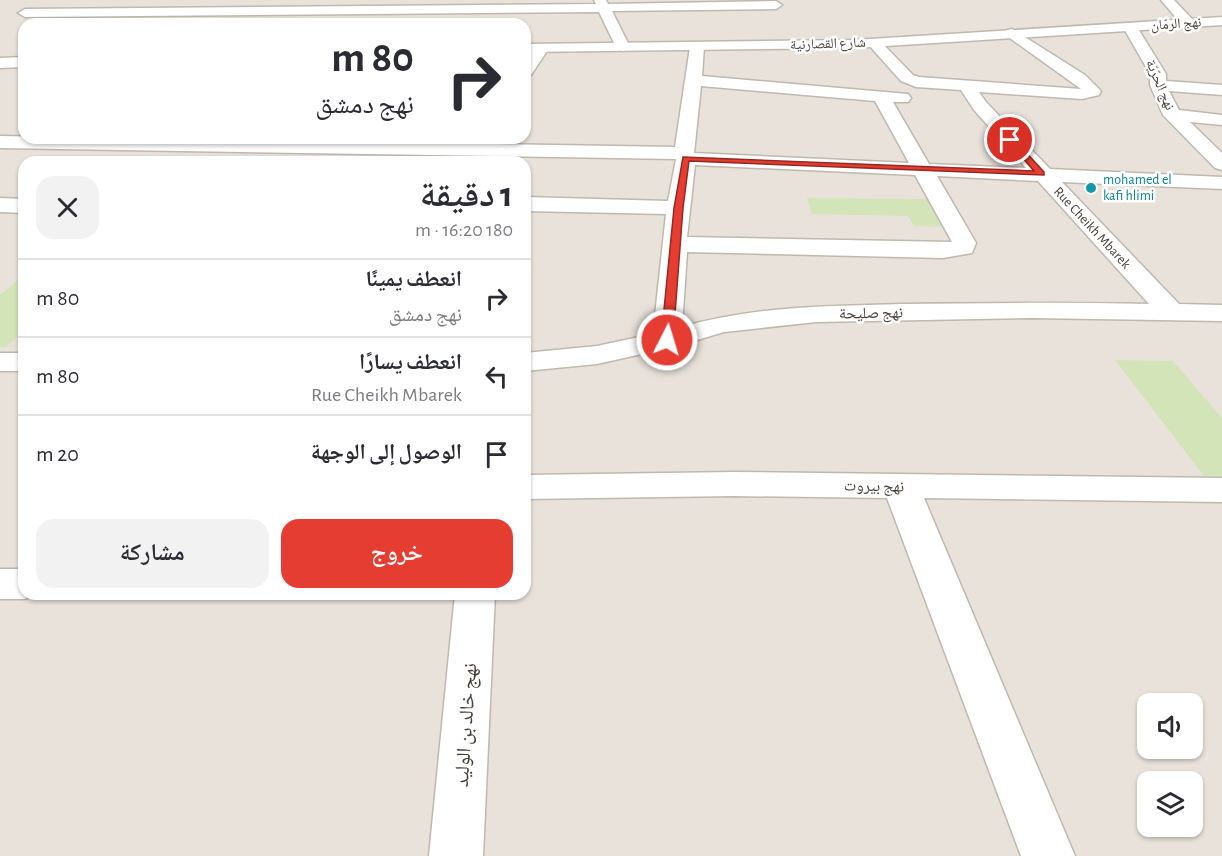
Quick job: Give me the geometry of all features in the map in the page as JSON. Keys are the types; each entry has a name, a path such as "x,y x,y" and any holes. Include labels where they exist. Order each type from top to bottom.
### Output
{"street":[{"path":"31,11 58,0"},
{"path":"170,12 187,0"},
{"path":"306,10 316,0"},
{"path":"1167,0 1188,23"},
{"path":"10,14 31,11 344,11 455,5 732,3 776,5"},
{"path":"601,4 623,47"},
{"path":"340,18 344,11"},
{"name":"نهج الرمّان","path":"1130,27 1222,21"},
{"name":"شارع القصارنية","path":"531,48 874,43 1130,27"},
{"name":"نهج الحرّيّة","path":"1130,27 1158,74 1158,85 1172,115 1222,164"},
{"path":"874,43 911,80 968,99 1082,94 1093,91 1079,78 1012,33"},
{"path":"667,340 678,208 697,47"},
{"path":"531,64 542,48"},
{"path":"0,63 18,62"},
{"path":"692,80 914,99"},
{"path":"1158,85 1222,90"},
{"path":"675,244 944,251 963,248 964,243 881,96"},
{"name":"Rue Cheikh Mbarek","path":"968,99 1172,313"},
{"path":"1172,115 1222,120"},
{"path":"0,141 18,141"},
{"path":"157,144 685,156 923,170 1041,173 1222,183"},
{"path":"531,204 678,208"},
{"path":"0,205 18,206"},
{"name":"نهج صليحة","path":"531,361 597,355 667,340 722,324 816,314 1032,310 1222,313"},
{"path":"0,362 18,362"},
{"name":"نهج بيروت","path":"531,487 735,484 1222,490"},
{"path":"902,486 1048,856"},
{"path":"0,584 18,584"},
{"name":"نهج خالد بن الوليد","path":"456,856 475,600"}],"shaded area":[{"path":"0,0 1222,0 1222,856 0,856"}],"green space":[{"path":"807,198 934,199 949,227 914,226 908,216 812,214"},
{"path":"18,280 18,336 6,347 0,347 0,295"},
{"path":"1115,360 1173,361 1222,418 1222,476 1204,476"}],"place":[{"name":"mohamed el kafi hlimi","path":"1091,188"}],"route":[{"path":"667,340 678,208 686,159 1041,173 1010,140"}]}
